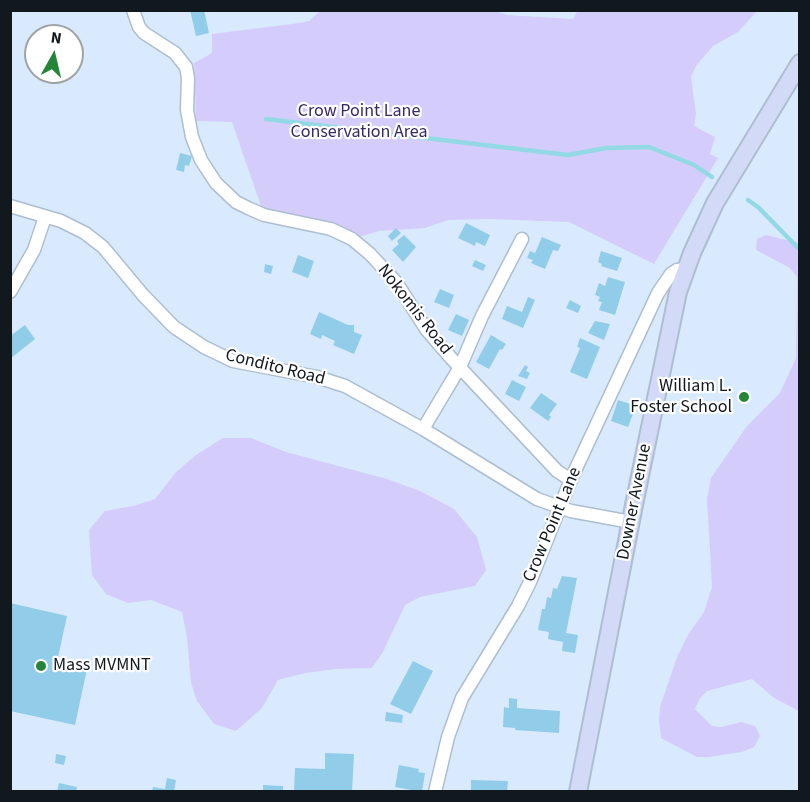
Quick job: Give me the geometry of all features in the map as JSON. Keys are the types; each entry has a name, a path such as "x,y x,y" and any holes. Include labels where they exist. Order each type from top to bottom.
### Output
{"street":[{"name":"Nokomis Road","path":"133,10 139,27 144,33 175,53 186,67 187,110 192,137 201,160 216,183 236,202 264,215 331,229 352,239 396,282 432,338 557,471 571,480"},
{"name":"Downer Avenue","path":"578,792 670,325 685,269 715,203 800,63"},
{"name":"Condito Road","path":"10,206 61,221 85,233 103,247 143,296 174,327 204,347 233,361 317,377 345,386 423,429 518,489 543,502 560,508 631,522"},
{"path":"10,292 34,250 45,217"},
{"path":"423,429 460,368 482,316 522,239"},
{"name":"Crow Point Lane","path":"435,792 448,737 462,698 518,606 571,480 658,293 671,274 685,269"}],"green space":[{"name":"Crow Point Lane Conservation Area","path":"492,10 507,15 573,19 578,10 757,11 738,32 713,46 696,66 691,77 696,114 694,126 715,137 710,154 718,158 654,264 569,222 448,220 425,228 379,231 359,237 263,212 232,122 196,121 194,63 212,53 212,34 300,23 309,21 320,11"},
{"path":"766,235 799,243 799,711 774,698 752,679 707,691 700,698 695,709 712,726 721,727 741,722 755,726 760,736 754,747 742,752 697,757 661,738 659,720 660,707 677,657 688,635 704,612 712,587 707,499 711,478 747,426 780,393 796,358 797,277 790,268 756,250 757,239"},
{"path":"223,438 251,438 286,452 387,479 420,491 454,509 477,537 486,570 475,586 420,597 405,605 383,652 372,668 336,669 305,673 278,680 262,708 236,731 214,724 197,701 191,683 187,637 182,612 151,600 128,603 106,594 92,575 89,530 105,511 155,499 176,472 196,455"}],"building":[{"path":"190,10 204,10 209,33 196,36"},
{"path":"180,153 192,156 189,166 185,165 184,172 176,170"},
{"path":"466,223 490,235 485,246 476,242 475,246 458,238"},
{"path":"396,228 401,233 392,241 388,236"},
{"path":"404,235 416,247 403,262 392,250"},
{"path":"542,237 561,245 558,251 553,250 545,269 531,263 533,260 527,258 530,251 535,253"},
{"path":"601,251 622,258 617,271 601,266 602,264 598,262"},
{"path":"298,255 314,261 308,278 292,272"},
{"path":"475,260 486,265 483,271 472,266"},
{"path":"265,264 273,266 271,274 264,272"},
{"path":"608,277 625,282 615,315 599,310 602,302 598,301 600,297 595,295 599,283 605,286"},
{"path":"440,289 454,295 449,308 434,302"},
{"path":"528,297 535,300 523,328 502,319 507,306 522,312"},
{"path":"570,300 581,306 578,313 566,308"},
{"path":"319,312 348,325 354,325 354,332 362,335 354,354 333,345 335,341 322,335 321,339 310,334"},
{"path":"456,314 469,320 462,336 448,330"},
{"path":"595,321 610,324 604,340 588,333"},
{"path":"25,325 35,339 10,359 10,336"},
{"path":"491,335 506,344 502,350 500,349 489,369 476,362"},
{"path":"580,338 600,347 587,379 570,372 580,348 577,347"},
{"path":"525,365 528,367 526,371 530,373 527,379 518,376"},
{"path":"512,380 526,387 519,401 505,394"},
{"path":"541,393 557,404 549,415 551,417 548,421 530,408"},
{"path":"618,400 636,406 628,427 611,421"},
{"path":"562,576 577,578 566,633 578,635 575,653 562,651 563,642 548,639 549,632 538,630 547,597 551,598 553,588 557,589"},
{"name":"Mass MVMNT","path":"10,603 67,616 57,662 87,669 75,725 10,711"},
{"path":"413,661 433,671 411,714 390,704"},
{"path":"509,698 517,699 517,708 560,711 559,733 503,727 504,707 509,708"},
{"path":"386,712 403,715 402,723 385,721"},
{"path":"325,753 354,754 352,792 294,792 295,768 325,769"},
{"path":"56,754 66,756 64,765 55,763"},
{"path":"399,765 419,769 418,772 425,773 422,792 395,787"},
{"path":"167,778 176,780 174,792 152,792 153,787 165,789"},
{"path":"471,780 508,781 507,792 471,792"},
{"path":"59,783 77,787 76,792 57,792"},
{"path":"263,785 283,786 283,792 263,792"}],"waterway":[{"path":"266,119 568,155 606,148 649,147 694,165 712,177"},
{"path":"748,200 758,207 800,250"}],"place":[{"name":"William L. Foster School","path":"744,397"},
{"name":"Mass MVMNT","path":"41,666"}]}
